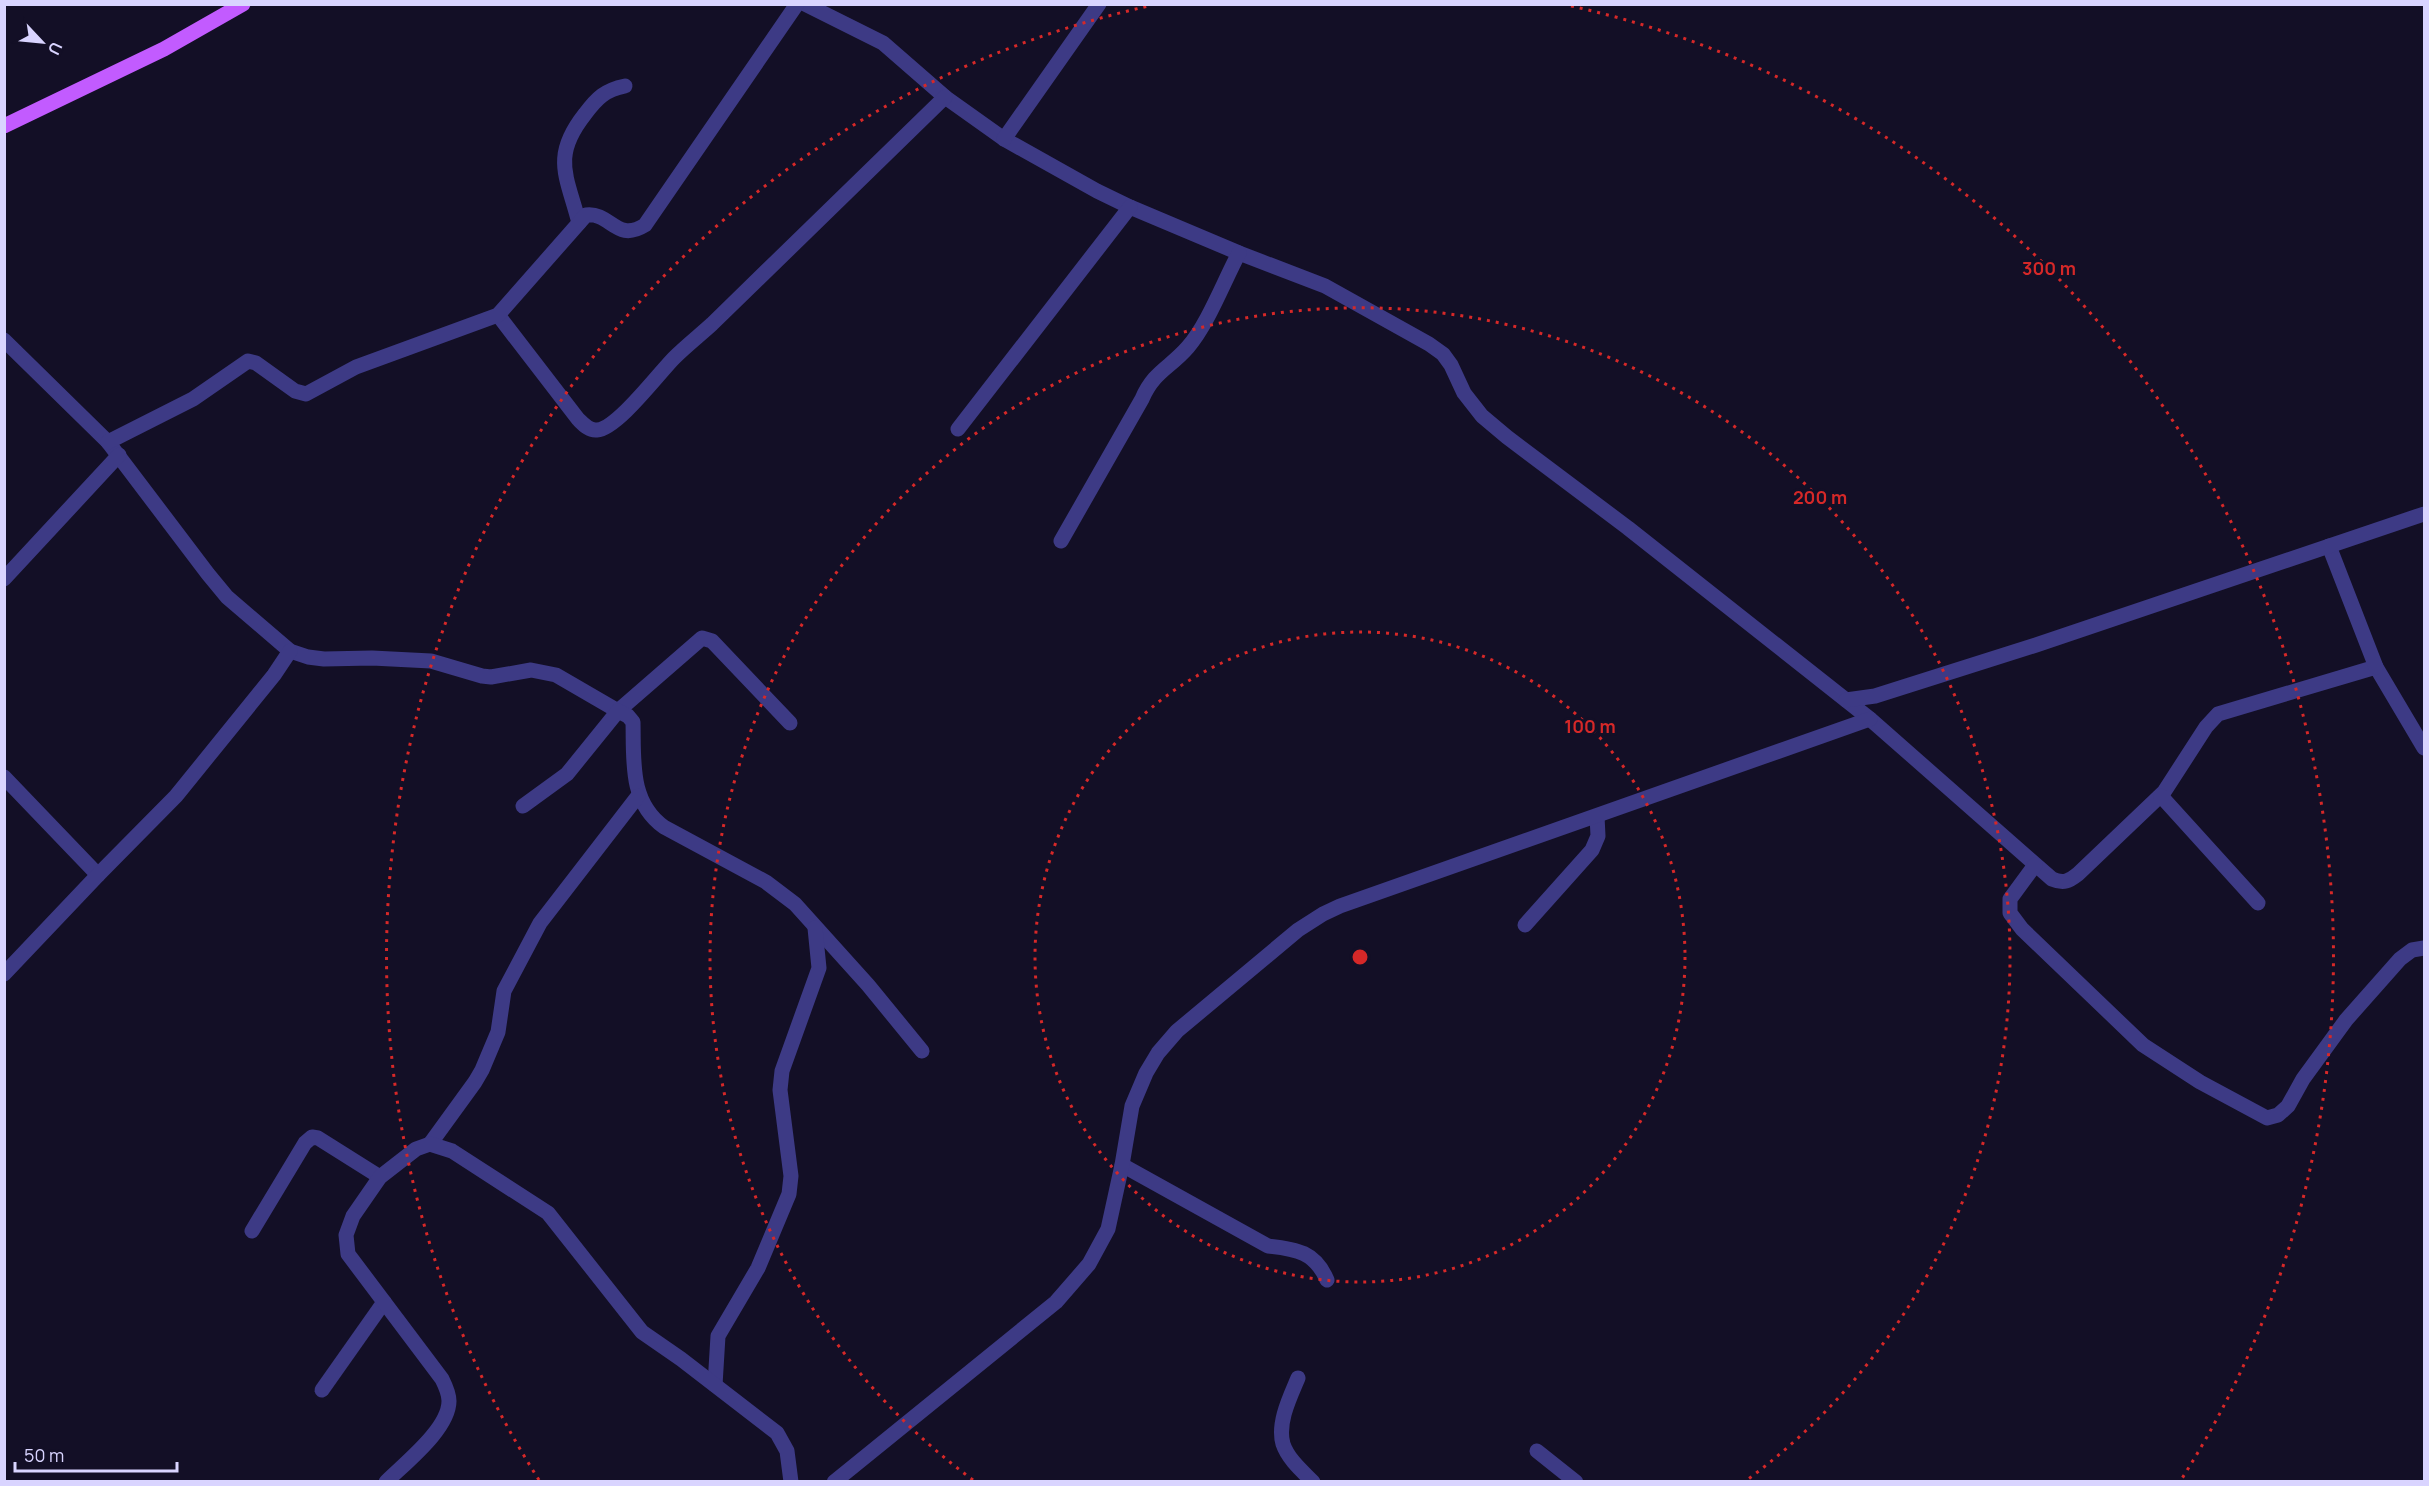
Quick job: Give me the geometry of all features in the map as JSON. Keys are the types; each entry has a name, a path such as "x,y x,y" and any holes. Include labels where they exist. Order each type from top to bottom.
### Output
{"main road":[{"path":"4,126 164,49 243,4"}],"street":[{"path":"108,442 193,399 248,361 256,363 295,391 306,394 356,367 498,315 586,215 591,214 627,232 645,225 797,4"},
{"path":"1004,139 1099,4"},
{"path":"815,7 883,43 945,97 1004,139 1130,207 1325,286 1429,344 1443,354 1451,365 1464,393 1482,416 1870,719 2052,879 2061,883 2069,881 2161,796 2175,778 2206,727 2218,714 2376,667"},
{"path":"579,223 564,169 567,142 571,131 608,90 626,86"},
{"path":"498,315 578,419 587,427 596,430 607,427 628,408 674,358 729,308 945,97"},
{"path":"958,429 1130,207"},
{"path":"1061,541 1148,385 1187,348 1200,328 1239,253"},
{"path":"4,340 108,442 227,597 290,651 324,659 372,658 431,661 482,676 531,670 545,672 556,675 628,716 633,722 632,745 638,796 657,822 766,882 795,904 868,985 922,1051"},
{"path":"4,579 118,456"},
{"path":"1846,700 1875,696 2025,649 2424,514"},
{"path":"2329,546 2376,667 2424,748"},
{"path":"523,806 567,774 618,711 702,638 712,641 790,723"},
{"path":"4,974 177,796 274,675 290,651"},
{"path":"834,1482 1056,1302 1089,1264 1108,1229 1132,1106 1146,1073 1158,1053 1177,1031 1298,930 1340,906 1870,719"},
{"path":"4,777 98,875"},
{"path":"386,1482 423,1447 447,1413 450,1399 442,1378 348,1254 345,1245 348,1227 380,1177 416,1149 430,1144 475,1082 498,1032 504,991 540,923 638,796"},
{"path":"2161,796 2258,903"},
{"path":"1525,925 1592,850 1598,836 1597,816"},
{"path":"2036,865 2010,899 2010,914 2022,929 2143,1045 2200,1082 2267,1118 2278,1115 2288,1106 2303,1079 2346,1020 2400,959 2412,950 2424,948"},
{"path":"715,1385 718,1336 758,1268 789,1194 791,1176 780,1090 782,1071 819,968 815,928"},
{"path":"252,1231 304,1143 312,1137 318,1138 380,1177"},
{"path":"430,1144 452,1151 548,1213 642,1332 777,1433 787,1451 791,1482"},
{"path":"1122,1165 1268,1246 1290,1248 1309,1256 1320,1264 1327,1280"},
{"path":"322,1390 384,1302"},
{"path":"1298,1378 1284,1420 1283,1443 1294,1462 1313,1482"},
{"path":"1537,1451 1576,1482"}]}
